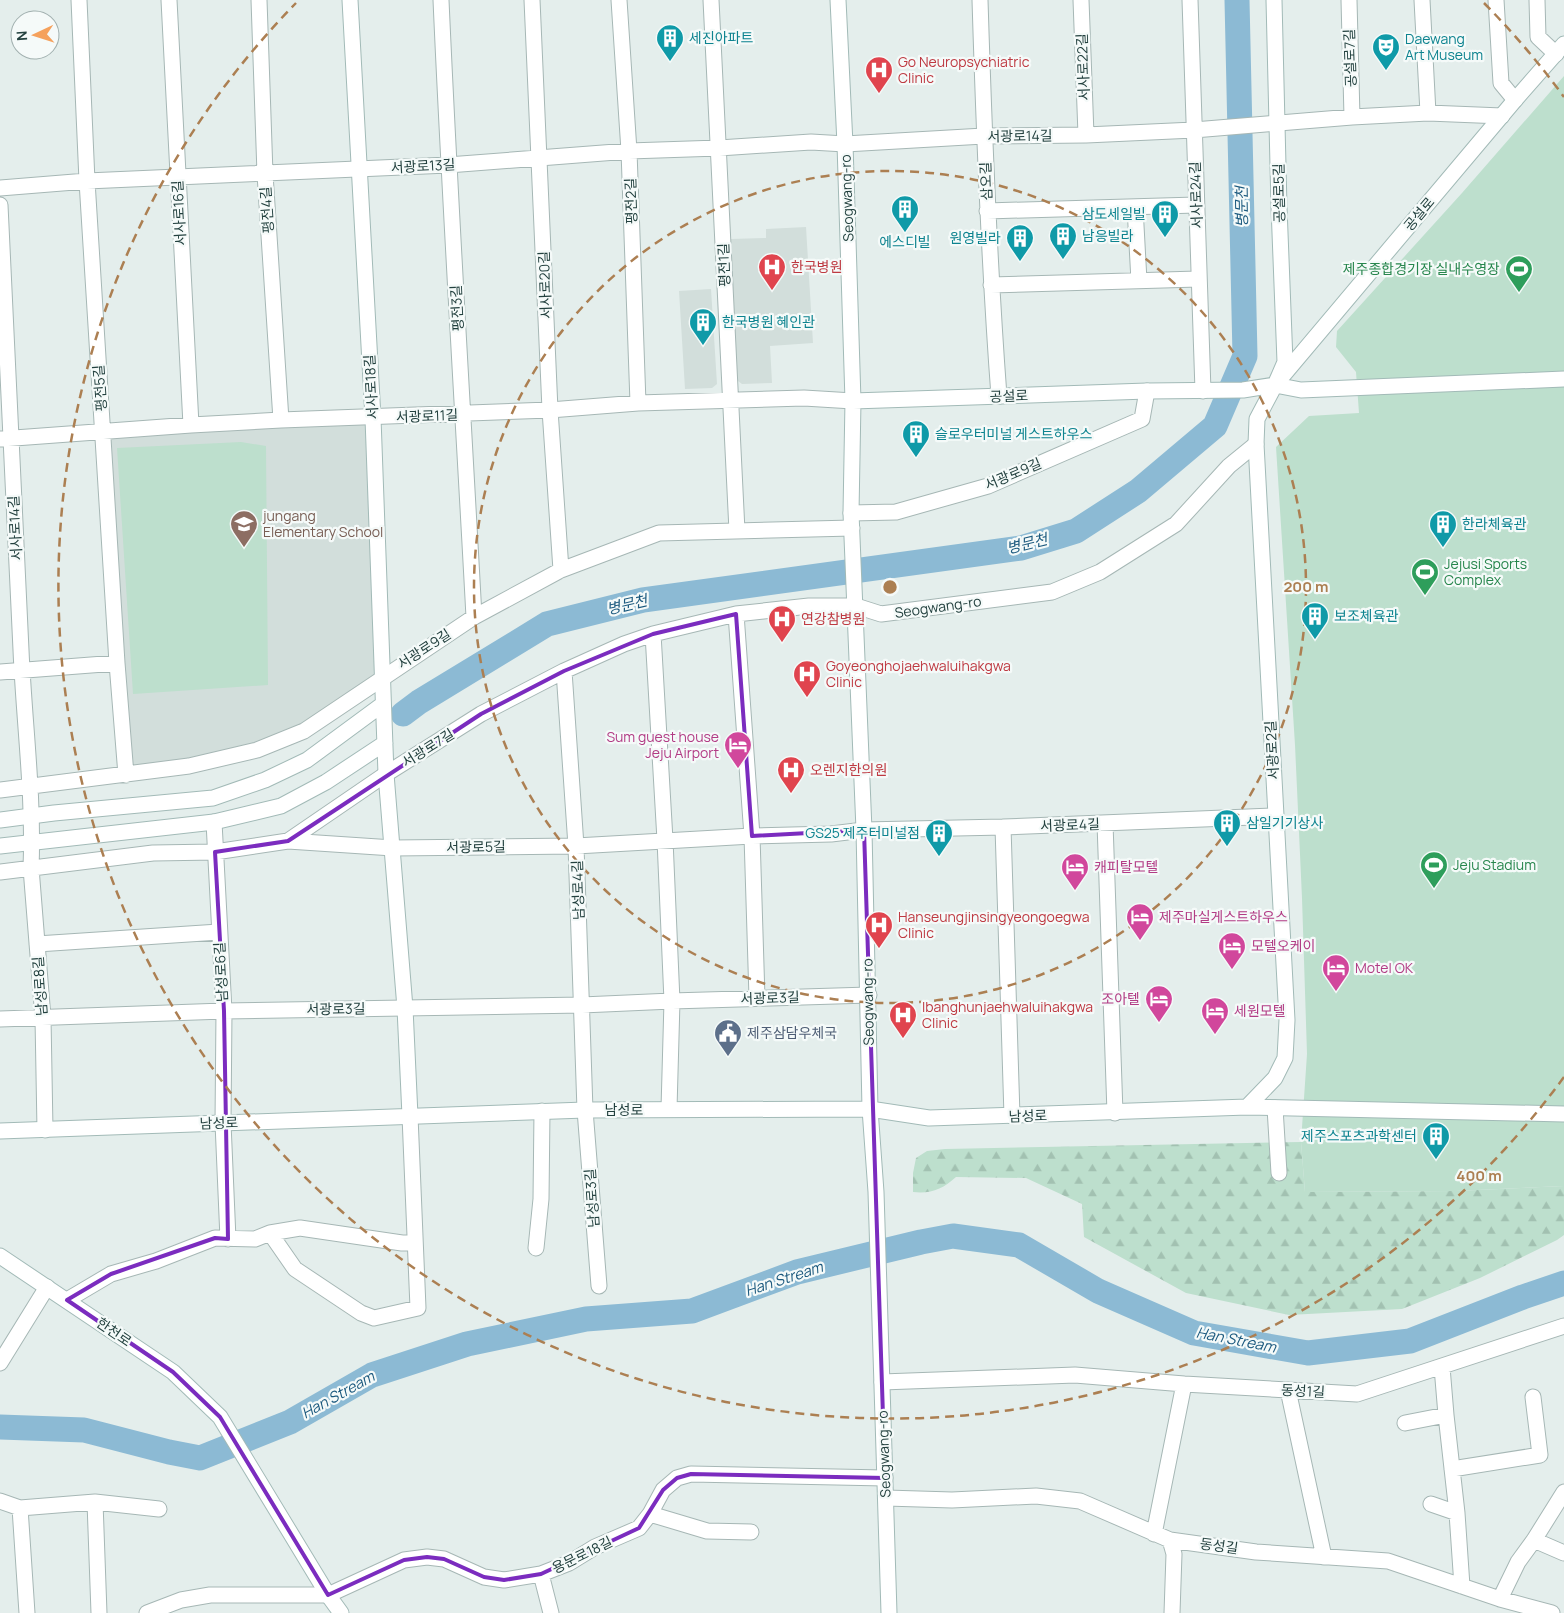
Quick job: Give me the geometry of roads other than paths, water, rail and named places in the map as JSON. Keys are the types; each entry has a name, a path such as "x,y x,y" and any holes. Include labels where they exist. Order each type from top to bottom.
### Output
{"street":[{"name":"평전5길","path":"79,0 87,181 117,663 126,775"},
{"name":"서사로16길","path":"169,0 191,425"},
{"name":"평전4길","path":"259,0 265,174 281,420"},
{"name":"서사로18길","path":"350,0 373,418 386,774"},
{"name":"평전3길","path":"441,0 448,164 464,414 474,617"},
{"name":"서사로20길","path":"532,0 550,410 560,570"},
{"name":"평전2길","path":"619,0 629,151 638,403"},
{"name":"평전1길","path":"711,0 738,531"},
{"name":"Seogwang-ro","path":"838,0 845,144 853,401 851,521 864,830 870,1109 876,1192 889,1613"},
{"name":"삼오길","path":"980,0 987,211 999,396"},
{"name":"서사로22길","path":"1081,0 1086,134"},
{"name":"서사로24길","path":"1190,0 1199,129 1196,205 1203,390"},
{"name":"공설로5길","path":"1274,0 1272,123 1285,362 1275,385"},
{"name":"공설로7길","path":"1349,0 1352,117"},
{"path":"1422,0 1428,113"},
{"path":"1496,0 1501,83 1515,100"},
{"path":"1536,0 1538,37 1560,49"},
{"name":"공설로","path":"1275,385 1560,49"},
{"path":"1272,123 1428,113 1502,116"},
{"name":"서광로14길","path":"845,144 984,136 1199,129 1272,123"},
{"name":"서광로13길","path":"0,188 87,181 359,170 629,151 811,142 845,144"},
{"name":"서사로14길","path":"0,205 5,439 30,786 32,843"},
{"name":"삼오길","path":"987,211 1196,205"},
{"path":"1134,207 1139,281"},
{"path":"991,285 1198,279"},
{"name":"공설로","path":"853,401 1147,391 1242,390 1275,385 1301,390 1564,379"},
{"name":"서광로2길","path":"1246,1107 1275,1078 1285,1058 1287,1020 1256,444 1256,418 1275,385"},
{"name":"서광로9길","path":"0,790 189,766 257,750 304,731 474,617 560,570 659,533 738,531 851,521 896,512 988,486 1069,449 1142,419 1147,391"},
{"name":"서광로11길","path":"5,439 191,425 550,410 638,403 804,398 853,401"},
{"name":"Seogwang-ro","path":"856,606 881,614 1052,592 1060,589 1100,572 1176,524 1229,466 1256,444"},
{"name":"서광로7길","path":"0,872 153,853 214,852 288,841 386,774 482,714 564,671 624,644 653,634 736,614 809,606 856,606"},
{"path":"736,614 752,836 757,998"},
{"path":"653,634 672,1001 669,1109"},
{"path":"0,672 117,663"},
{"name":"남성로4길","path":"564,671 576,846 585,1110"},
{"path":"0,820 213,798 265,780 307,760 383,704"},
{"path":"0,846 214,822 281,806 326,782 385,743"},
{"path":"270,1232 295,1269 361,1312 374,1318 418,1308 405,1008 386,774"},
{"name":"서광로4길","path":"864,830 1003,827 1275,816"},
{"name":"남성로6길","path":"214,822 214,852 224,1011 223,1122 228,1238"},
{"path":"1105,823 1114,1113"},
{"path":"1003,827 1012,1116"},
{"name":"서광로5길","path":"288,841 393,848 576,846 665,840 831,834 864,830"},
{"name":"남성로8길","path":"32,843 31,868 43,1018 45,1130"},
{"path":"37,944 219,932"},
{"name":"서광로3길","path":"0,1019 224,1011 582,1005 868,995"},
{"name":"남성로","path":"0,1131 542,1111 669,1109 870,1109 929,1118 1246,1107 1564,1114"},
{"path":"1275,1108 1279,1173"},
{"name":"남성로3길","path":"585,1110 599,1286"},
{"path":"536,1248 541,1199 542,1111"},
{"path":"67,1300 111,1274 156,1261 215,1238 254,1239 270,1232 300,1228 402,1243 415,1242"},
{"name":"한천로","path":"0,1256 173,1372 220,1417 328,1595"},
{"path":"0,1363 47,1287"},
{"name":"동성1길","path":"882,1382 1076,1375 1184,1384 1357,1394 1564,1326"},
{"path":"1442,1367 1457,1513 1462,1586"},
{"path":"1154,1534 1184,1384"},
{"path":"1288,1390 1324,1557"},
{"path":"1452,1469 1540,1455 1533,1397"},
{"path":"1405,1423 1446,1415"},
{"name":"용문로18길","path":"147,1613 181,1600 210,1595 328,1595 404,1560 427,1557 444,1559 484,1577 504,1580 541,1574 569,1563 595,1547 639,1528 650,1514 663,1490 677,1478 691,1474 885,1478"},
{"path":"1500,1599 1518,1562 1564,1492"},
{"name":"동성길","path":"886,1498 952,1500 1036,1496 1080,1501 1170,1540 1256,1552 1388,1561 1500,1599 1552,1613"},
{"path":"0,1501 20,1508 95,1502 158,1508"},
{"path":"95,1502 99,1613"},
{"path":"1431,1504 1457,1513"},
{"path":"20,1508 27,1613"},
{"path":"650,1514 707,1531 751,1532"},
{"path":"1170,1540 1174,1554 1172,1613"},
{"path":"1534,1540 1564,1554"},
{"path":"541,1574 551,1613"},
{"path":"328,1595 341,1613"}],"waterway":[{"name":"병문천","path":"403,714 419,702 547,624 643,600 1021,548 1076,531 1138,491 1215,426 1245,356 1237,0"},
{"name":"Han Stream","path":"0,1427 84,1430 200,1458 290,1422 372,1375 467,1344 586,1319 692,1311 797,1272 953,1236 1019,1245 1098,1291 1194,1333 1308,1353 1410,1341 1564,1283"}],"place":[{"name":"세진아파트","path":"670,62"},
{"name":"Daewang Art Museum","path":"1386,71"},
{"name":"Go Neuropsychiatric Clinic","path":"879,94"},
{"name":"에스디빌","path":"905,233"},
{"name":"삼도세일빌","path":"1165,238"},
{"name":"남응빌라","path":"1063,260"},
{"name":"원영빌라","path":"1020,262"},
{"name":"한국병원","path":"772,291"},
{"name":"제주종합경기장 실내수영장","path":"1519,293"},
{"name":"한국병원 혜인관","path":"703,346"},
{"name":"슬로우터미널 게스트하우스","path":"916,458"},
{"name":"jungang Elementary School","path":"244,548"},
{"name":"한라체육관","path":"1443,548"},
{"name":"Jejusi Sports Complex","path":"1425,596"},
{"name":"보조체육관","path":"1315,640"},
{"name":"연강참병원","path":"782,643"},
{"name":"Goyeonghojaehwaluihakgwa Clinic","path":"807,698"},
{"name":"Sum guest house Jeju Airport","path":"738,769"},
{"name":"오렌지한의원","path":"791,794"},
{"name":"삼일기기상사","path":"1227,847"},
{"name":"GS25 제주터미널점","path":"939,857"},
{"name":"Jeju Stadium","path":"1434,889"},
{"name":"캐피탈모텔","path":"1075,891"},
{"name":"제주마실게스트하우스","path":"1140,941"},
{"name":"Hanseungjinsingyeongoegwa Clinic","path":"879,949"},
{"name":"모텔오케이","path":"1232,970"},
{"name":"Motel OK","path":"1336,992"},
{"name":"조아텔","path":"1159,1023"},
{"name":"세원모텔","path":"1215,1035"},
{"name":"Ibanghunjaehwaluihakgwa Clinic","path":"903,1039"},
{"name":"제주삼담우체국","path":"728,1057"},
{"name":"제주스포츠과학센터","path":"1436,1160"}]}
